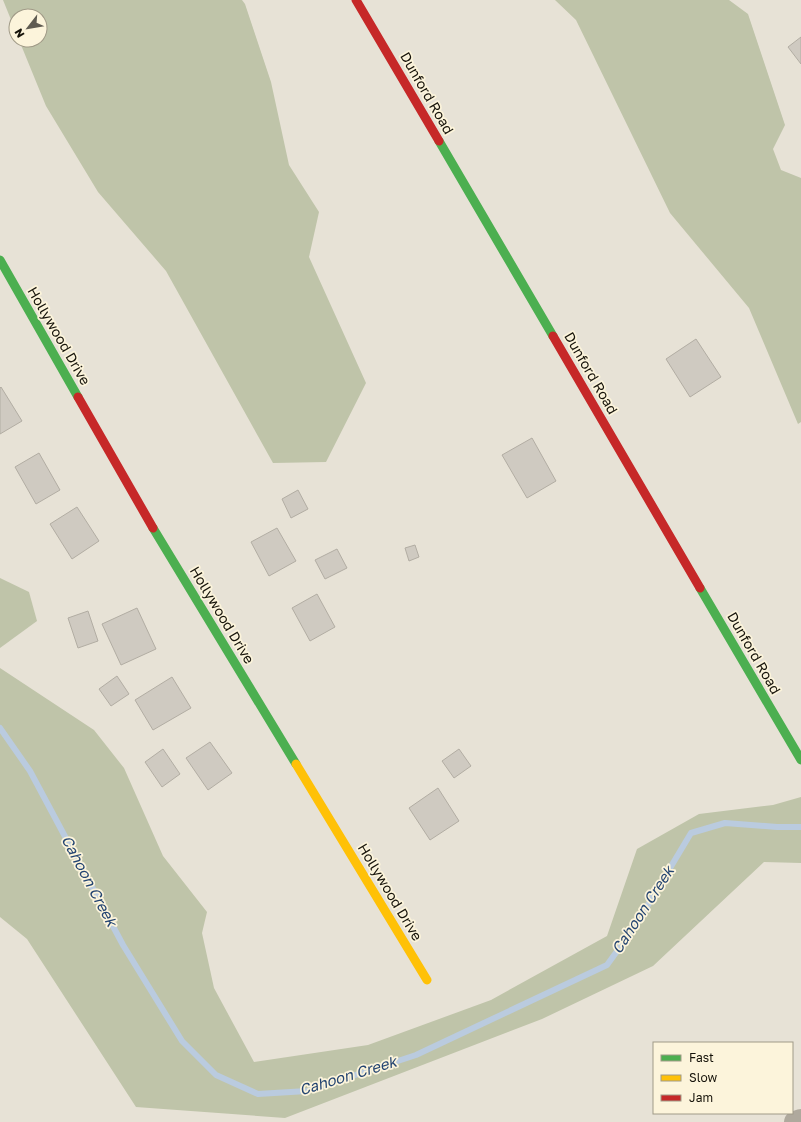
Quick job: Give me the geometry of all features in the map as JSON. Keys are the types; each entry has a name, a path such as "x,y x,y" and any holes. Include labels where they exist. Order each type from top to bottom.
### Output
{"street":[{"name":"Dunford Road","path":"356,0 801,760"},
{"name":"Hollywood Drive","path":"0,260 160,540 427,980"},
{"path":"796,1122 801,1120"}],"green space":[{"path":"3,0 242,0 245,4 271,82 289,165 319,212 309,257 366,383 326,462 273,463 166,271 98,192 46,106 22,48 48,48 48,8 8,8 8,12"},
{"path":"555,0 729,0 748,14 785,125 773,149 781,170 801,178 801,422 798,424 749,308 670,213 576,20"},
{"path":"0,578 29,592 37,621 0,648"},
{"path":"0,668 94,730 124,768 163,856 207,912 202,933 214,988 254,1062 368,1045 491,1000 607,936 637,849 699,814 773,805 801,797 801,863 764,862 653,966 542,1019 285,1118 136,1107 27,939 0,917"}],"building":[{"path":"801,37 801,64 788,47"},
{"path":"696,339 721,377 690,397 666,359"},
{"path":"1,387 22,421 0,434 0,388"},
{"path":"532,438 556,481 527,498 502,455"},
{"path":"39,453 60,490 36,504 15,467"},
{"path":"298,490 308,509 291,518 282,499"},
{"path":"77,507 99,541 72,559 50,524"},
{"path":"277,528 296,561 269,576 251,542"},
{"path":"415,545 419,557 409,561 405,548"},
{"path":"337,549 347,568 325,579 315,560"},
{"path":"317,594 335,627 310,641 292,608"},
{"path":"137,608 156,649 121,665 102,624"},
{"path":"88,611 98,641 78,648 68,618"},
{"path":"117,676 129,694 111,706 99,689"},
{"path":"172,677 191,708 153,730 135,700"},
{"path":"210,742 232,773 208,790 186,758"},
{"path":"163,749 180,774 162,787 145,762"},
{"path":"459,749 471,766 454,778 442,761"},
{"path":"438,788 459,821 430,840 409,808"}],"waterway":[{"name":"Cahoon Creek","path":"0,728 30,771 123,945 182,1041 216,1075 258,1094 307,1091 416,1055 607,965 636,925 691,833 725,823 777,827 801,827"}],"traffic: fast":[{"path":"439,141 553,336"},
{"path":"0,260 78,397"},
{"path":"153,528 296,764"},
{"path":"700,588 801,760"}],"traffic: slow":[{"path":"296,764 427,980"}],"traffic: jam":[{"path":"356,0 439,141"},
{"path":"553,336 700,588"},
{"path":"78,397 153,528"}]}
